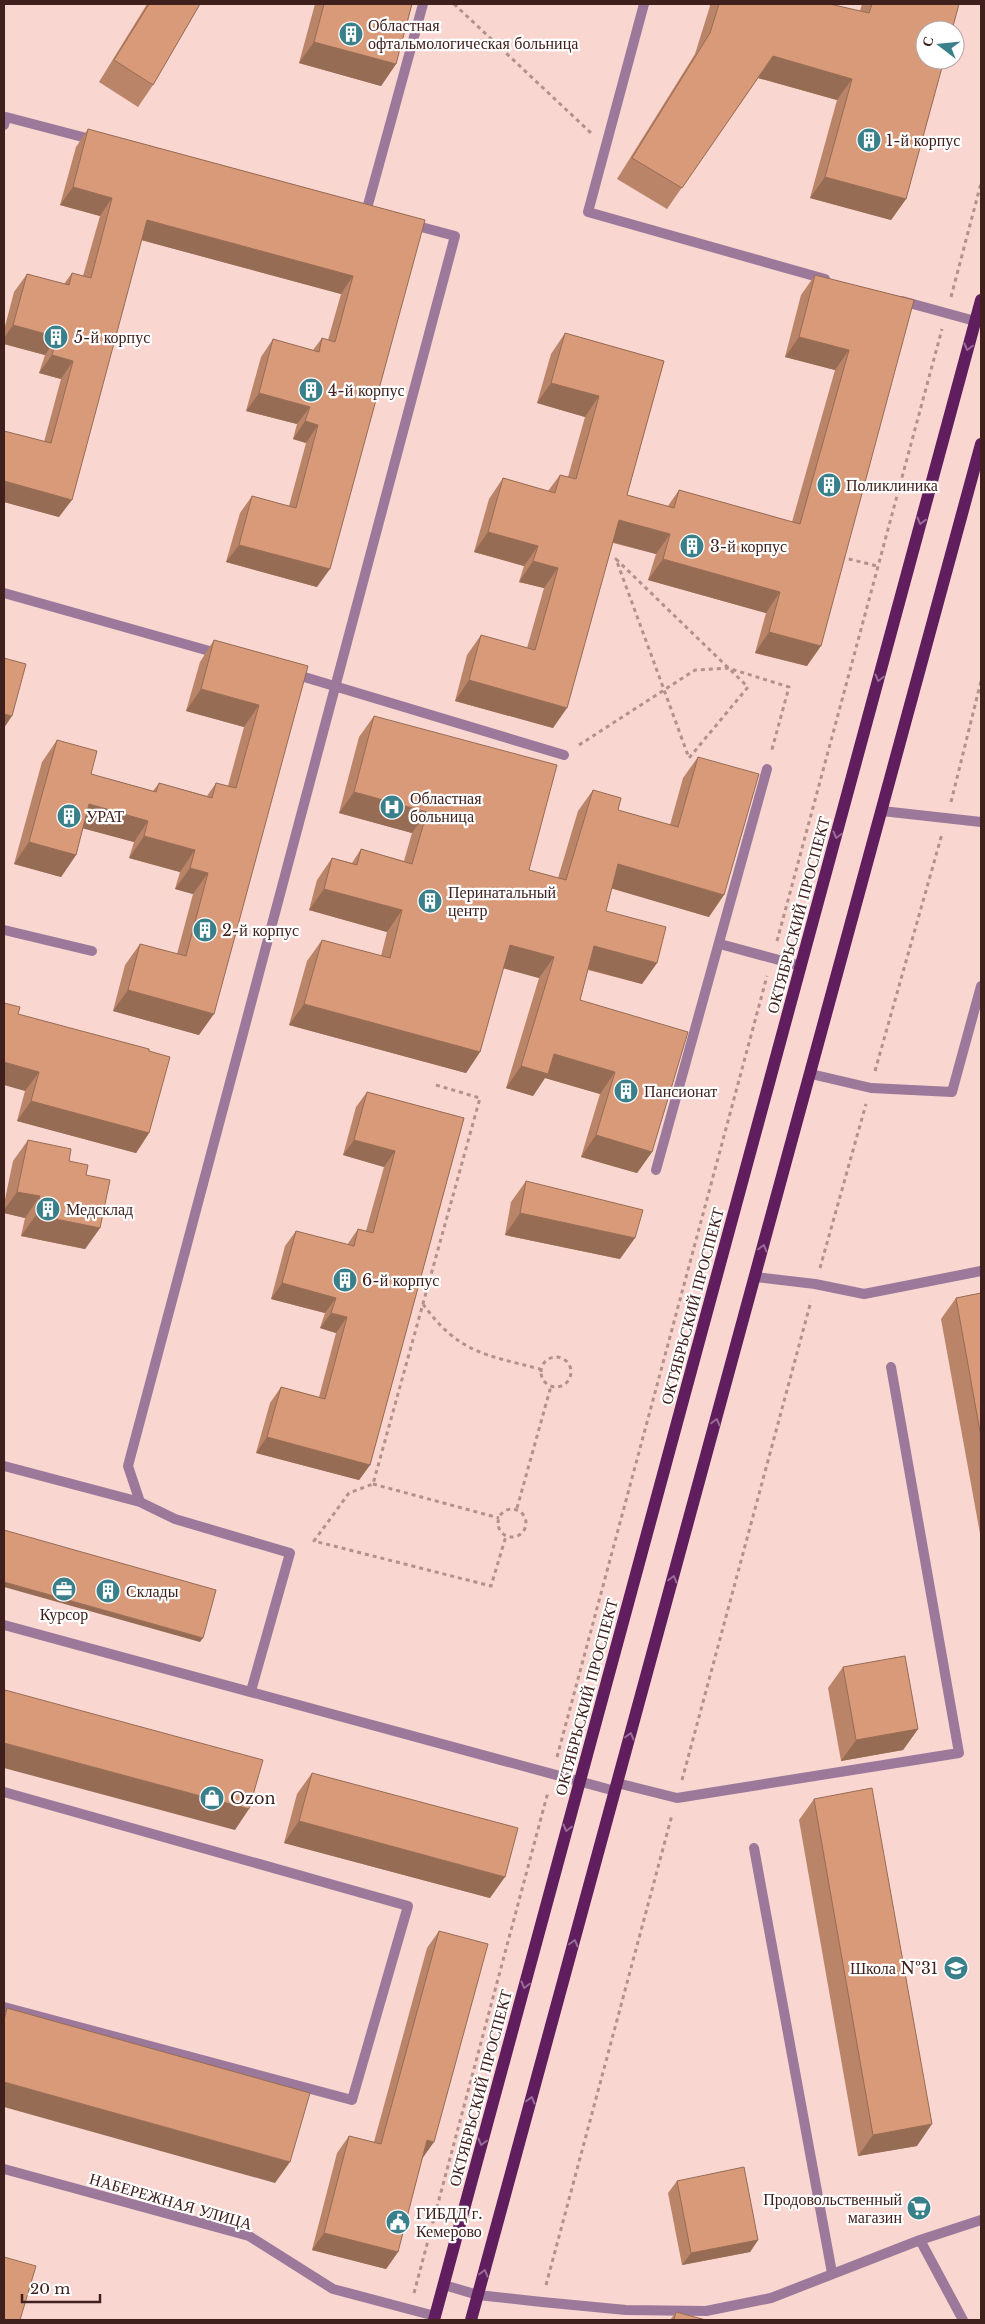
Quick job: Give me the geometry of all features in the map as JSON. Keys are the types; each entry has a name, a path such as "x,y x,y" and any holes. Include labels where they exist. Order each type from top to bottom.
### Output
{"main road":[{"name":"ОКТЯБРЬСКИЙ ПРОСПЕКТ","path":"435,2318 981,300"},
{"path":"471,2320 981,444"}],"street":[{"path":"366,212 423,4"},
{"path":"644,4 588,212 832,281"},
{"path":"4,125 6,117 101,142"},
{"path":"140,1502 128,1466 455,236 402,222"},
{"path":"888,297 975,321"},
{"path":"4,594 231,657"},
{"path":"278,670 564,755"},
{"path":"656,1170 767,770"},
{"path":"882,811 981,822"},
{"path":"4,930 92,951"},
{"path":"720,944 801,966"},
{"path":"811,1074 871,1088 952,1092 981,986"},
{"path":"756,1277 815,1284 864,1294 981,1271"},
{"path":"4,1625 252,1691 553,1775 677,1798 959,1752 891,1367"},
{"path":"4,1466 140,1502 175,1519 290,1553 252,1691"},
{"path":"4,1792 408,1906 352,2100 4,2007"},
{"path":"754,1848 832,2273"},
{"name":"НАБЕРЕЖНАЯ УЛИЦА","path":"4,2169 248,2236 333,2289 409,2309 435,2318"},
{"path":"444,2285 478,2295 542,2302 626,2310 706,2311 770,2298 920,2240 981,2220"},
{"path":"920,2240 963,2320"},
{"path":"623,2320 626,2310"}],"path":[{"path":"454,4 568,110 605,148"},
{"path":"409,2309 981,183"},
{"path":"837,555 877,566"},
{"path":"616,559 728,668 748,687 689,758 616,559"},
{"path":"564,755 695,670 728,668 789,687 767,770"},
{"path":"542,2302 815,1284 947,819 981,681"},
{"path":"373,1484 480,1098 436,1085"},
{"path":"423,1304 441,1328 475,1352 540,1369"},
{"path":"556,1358 564,1359 570,1364 570,1378 566,1384 551,1386 541,1377 540,1369 544,1363 556,1358"},
{"path":"517,1508 551,1386"},
{"path":"499,1518 373,1484 349,1493 314,1541 491,1586 506,1536"},
{"path":"517,1508 526,1516 526,1528 518,1537 506,1536 501,1532 499,1518 502,1512 517,1508"}],"building":[{"path":"149,4 200,4 153,85 114,60"},
{"name":"Областная офтальмологическая больница","path":"324,4 412,4 396,64 314,42"},
{"name":"1-й корпус","path":"719,4 830,4 869,13 872,4 959,4 955,20 915,20 915,70 941,70 906,199 825,177 852,79 773,56 682,188 632,158 710,33"},
{"path":"88,129 425,220 330,569 239,545 252,496 296,508 318,425 305,421 310,407 259,393 273,339 319,352 322,338 335,342 353,276 147,220 72,500 4,481 4,431 51,443 73,361 52,355 57,337 13,325 27,274 69,285 72,273 91,278 112,198 73,187"},
{"path":"815,275 914,300 821,646 769,632 780,592 663,559 670,534 619,520 567,708 469,680 481,635 535,650 558,568 533,561 538,546 488,532 503,478 555,493 560,475 576,479 599,396 551,383 565,333 664,361 627,495 674,508 679,490 800,524 849,350 799,337"},
{"path":"214,640 308,666 214,1014 128,990 140,944 186,956 208,873 190,868 195,850 144,836 148,821 89,804 76,855 29,842 57,740 97,751 91,774 156,792 159,783 212,798 216,783 236,788 259,705 201,689"},
{"path":"4,658 26,664 12,716 4,714"},
{"path":"374,716 557,765 529,870 566,880 593,790 621,798 618,810 678,827 698,757 759,774 724,895 618,864 606,911 666,927 657,963 594,946 580,1000 688,1032 652,1152 596,1135 615,1072 554,1054 548,1074 521,1066 554,957 510,945 480,1052 304,1004 322,940 390,958 402,910 324,889 332,858 357,865 361,849 412,864 427,812 354,792"},
{"path":"4,1003 20,1007 18,1014 149,1049 149,1051 170,1057 149,1133 31,1101 39,1072 4,1062"},
{"name":"6-й корпус","path":"367,1092 464,1118 370,1465 267,1437 281,1387 325,1399 347,1317 331,1313 336,1298 282,1283 296,1231 354,1246 358,1229 373,1233 395,1151 354,1140"},
{"path":"28,1140 71,1149 69,1161 88,1165 86,1175 110,1180 100,1228 36,1215 40,1196 17,1192"},
{"path":"526,1181 643,1210 635,1238 520,1213"},
{"path":"981,1293 981,1437 956,1298"},
{"name":"Склады","path":"4,1530 216,1590 203,1638 4,1582"},
{"path":"905,1656 918,1729 856,1740 843,1667"},
{"path":"5,1690 263,1760 249,1809 4,1743"},
{"path":"312,1773 518,1828 505,1877 299,1821"},
{"path":"872,1788 932,2124 873,2135 814,1799"},
{"path":"439,1931 488,1944 434,2142 427,2140 398,2252 324,2233 349,2136 381,2144"},
{"path":"7,2008 310,2093 290,2162 4,2082 4,2020"},
{"path":"744,2167 758,2240 691,2253 677,2181"},
{"path":"4,2257 36,2266 20,2320 4,2320"},
{"path":"676,2312 706,2320 674,2320"}],"place":[{"name":"Областная офтальмологическая больница","path":"351,34"},
{"name":"1-й корпус","path":"869,140"},
{"name":"5-й корпус","path":"56,337"},
{"name":"4-й корпус","path":"311,390"},
{"name":"Поликлиника","path":"829,485"},
{"name":"3-й корпус","path":"692,546"},
{"name":"Областная больница","path":"392,807"},
{"name":"УРАТ","path":"69,816"},
{"name":"Перинатальный центр","path":"430,901"},
{"name":"2-й корпус","path":"205,930"},
{"name":"Пансионат","path":"626,1091"},
{"name":"Медсклад","path":"48,1209"},
{"name":"6-й корпус","path":"345,1280"},
{"name":"Курсор","path":"64,1589"},
{"name":"Склады","path":"108,1591"},
{"name":"Ozon","path":"212,1798"},
{"name":"Школа №31","path":"956,1968"},
{"name":"Продовольственный магазин","path":"919,2208"},
{"name":"ГИБДД г. Кемерово","path":"398,2222"}]}
